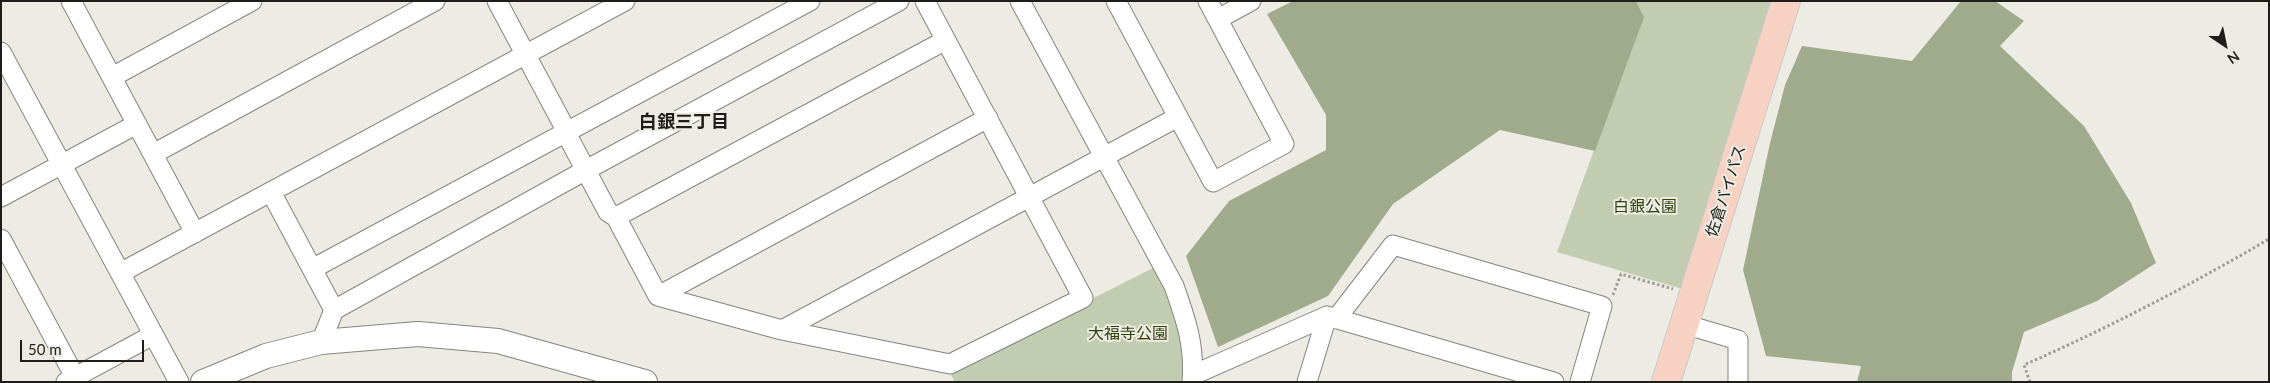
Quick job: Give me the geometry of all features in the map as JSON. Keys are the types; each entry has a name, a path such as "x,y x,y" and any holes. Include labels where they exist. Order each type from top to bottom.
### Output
{"highway":[{"name":"佐倉バイパス","path":"1666,382 1786,1"}],"street":[{"path":"71,1 195,233"},
{"path":"112,77 252,1"},
{"path":"153,154 435,1"},
{"path":"497,1 608,212 616,217 658,296 782,330 950,364 1083,298 925,1"},
{"path":"120,273 625,1"},
{"path":"312,269 810,1"},
{"path":"321,342 334,310 586,170 899,1"},
{"path":"1020,1 1174,286 1190,331 1194,361 1193,378 1331,318 1554,382"},
{"path":"1116,1 1213,182 1284,144 1208,1"},
{"path":"1218,19 1251,1"},
{"path":"616,217 946,40"},
{"path":"1,52 178,382"},
{"path":"782,330 1178,117"},
{"path":"658,296 988,118"},
{"path":"1,197 137,124"},
{"path":"271,192 334,310"},
{"path":"1,239 71,379 154,335"},
{"path":"1307,382 1331,318 1393,245 1602,306 1580,382"},
{"path":"1684,324 1738,340 1738,382"},
{"path":"203,382 266,356 321,342 418,334 498,341 646,382"}],"path":[{"path":"2030,382 2024,366 2087,338 2140,311 2269,240"},
{"path":"1602,306 1612,295 1621,274 1693,295"}],"green space":[{"path":"1293,1 1636,1 1644,17 1595,151 1500,130 1393,204 1328,296 1218,347 1186,256 1229,201 1326,150 1326,115 1267,14"},
{"name":"白銀公園","path":"1636,1 1777,1 1689,291 1557,252 1643,15"},
{"path":"1961,1 1995,1 2024,21 2000,46 2084,126 2131,203 2156,263 2097,301 2024,332 2012,372 2012,382 1857,382 1861,366 1766,356 1743,270 1770,143 1785,85 1802,46 1912,61"},
{"name":"大福寺公園","path":"1153,268 1168,297 1182,333 1184,382 955,382 949,371"}],"district":[{"name":"白銀三丁目","path":"684,122"}]}
